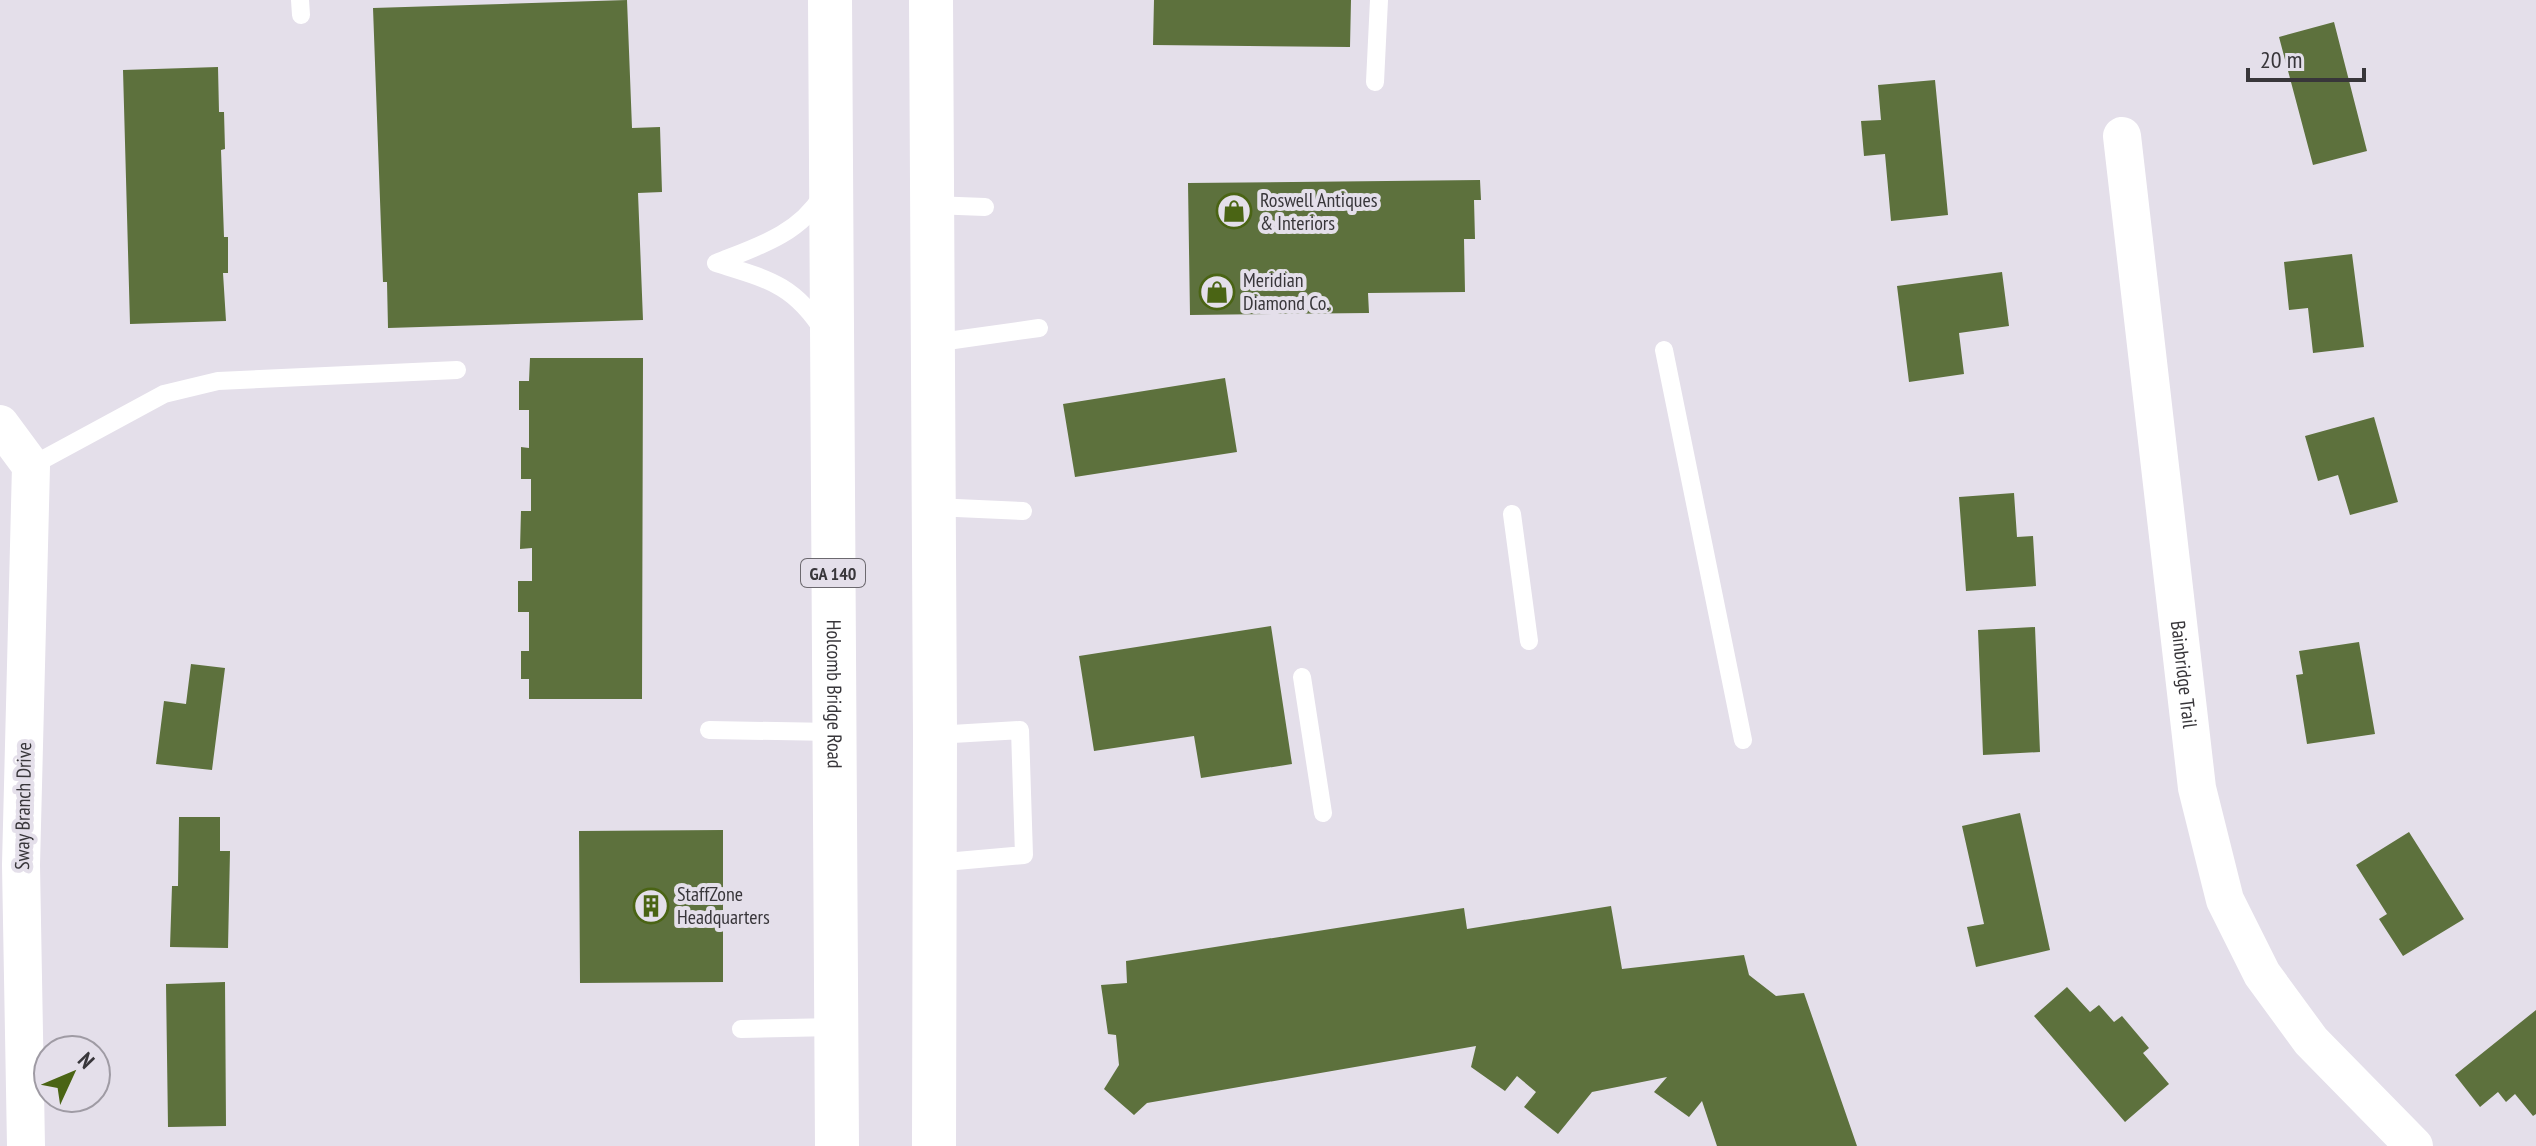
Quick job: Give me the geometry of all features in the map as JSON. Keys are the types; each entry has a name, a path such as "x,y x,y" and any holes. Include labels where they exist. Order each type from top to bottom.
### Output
{"main road":[{"name":"Holcomb Bridge Road","path":"830,0 837,1146"},
{"path":"931,0 934,1146"}],"street":[{"name":"Bainbridge Trail","path":"2122,136 2197,788 2225,900 2262,974 2311,1041 2414,1146"},
{"path":"0,424 31,466"},
{"name":"Sway Branch Drive","path":"26,1146 21,865 31,466"}],"lane":[{"path":"1375,82 1379,0"},
{"path":"831,179 813,210 791,229 775,240 716,263 775,282 796,296 815,317 832,344"},
{"path":"932,205 985,207"},
{"path":"933,343 1039,328"},
{"path":"1664,350 1743,740"},
{"path":"31,466 164,394 218,381 457,370"},
{"path":"933,507 1023,511"},
{"path":"1512,514 1529,641"},
{"path":"1302,677 1323,813"},
{"path":"709,730 834,732"},
{"path":"934,863 1024,855 1020,730 935,735"},
{"path":"741,1029 835,1027"}],"building":[{"path":"627,0 632,128 660,127 662,192 638,193 643,320 388,328 387,282 383,282 373,8"},
{"path":"1154,0 1351,0 1350,47 1153,45"},
{"path":"2334,22 2367,151 2313,165 2279,37"},
{"path":"218,67 219,112 224,112 225,149 221,150 224,237 228,237 228,273 223,273 226,321 130,324 123,70"},
{"path":"1935,80 1948,215 1891,221 1885,154 1864,156 1861,121 1881,120 1878,85"},
{"path":"1480,180 1481,200 1474,200 1475,239 1464,239 1465,292 1368,293 1369,313 1190,315 1188,183"},
{"path":"2352,254 2364,347 2313,353 2308,308 2289,310 2284,262"},
{"path":"2002,272 2009,326 1959,333 1964,374 1909,382 1897,286"},
{"path":"530,358 643,358 642,699 529,699 529,679 521,679 521,651 529,651 529,612 518,612 518,581 532,581 532,548 520,549 521,511 531,511 531,479 521,479 521,447 529,448 529,410 519,410 519,381 529,381"},
{"path":"1225,378 1237,452 1075,477 1063,404"},
{"path":"2374,417 2398,502 2350,515 2338,475 2318,481 2305,436"},
{"path":"2014,493 2017,537 2033,536 2036,586 1966,591 1959,497"},
{"path":"1271,626 1292,764 1201,778 1194,736 1094,751 1079,656"},
{"path":"2035,627 2040,752 1983,755 1978,630"},
{"path":"2359,642 2375,734 2307,744 2296,675 2303,674 2299,651"},
{"path":"191,664 225,668 212,770 156,764 164,701 186,704"},
{"path":"2020,813 2050,950 1976,967 1967,927 1984,924 1962,826"},
{"path":"179,817 220,817 220,851 230,851 228,948 170,947 172,886 178,886"},
{"name":"StaffZone Headquarters","path":"723,830 723,982 580,983 579,831"},
{"path":"2409,832 2464,919 2403,956 2379,919 2387,914 2356,865"},
{"path":"1611,906 1622,969 1744,955 1749,975 1776,996 1804,993 1857,1146 1717,1146 1702,1101 1689,1117 1654,1092 1667,1077 1592,1092 1558,1134 1524,1107 1536,1092 1517,1076 1505,1091 1471,1067 1476,1046 1147,1103 1134,1115 1104,1089 1119,1065 1116,1035 1108,1034 1101,985 1127,983 1126,961 1464,908 1467,929"},
{"path":"225,982 226,1126 168,1127 166,984"},
{"path":"2067,987 2090,1012 2099,1005 2114,1022 2122,1016 2149,1048 2143,1053 2169,1084 2125,1122 2034,1016"},
{"path":"2536,1010 2536,1114 2533,1116 2515,1094 2506,1102 2498,1092 2480,1107 2455,1075"}],"place":[{"name":"Roswell Antiques & Interiors","path":"1234,211"},
{"name":"Meridian Diamond Co.","path":"1217,292"},
{"name":"StaffZone Headquarters","path":"651,906"}]}
